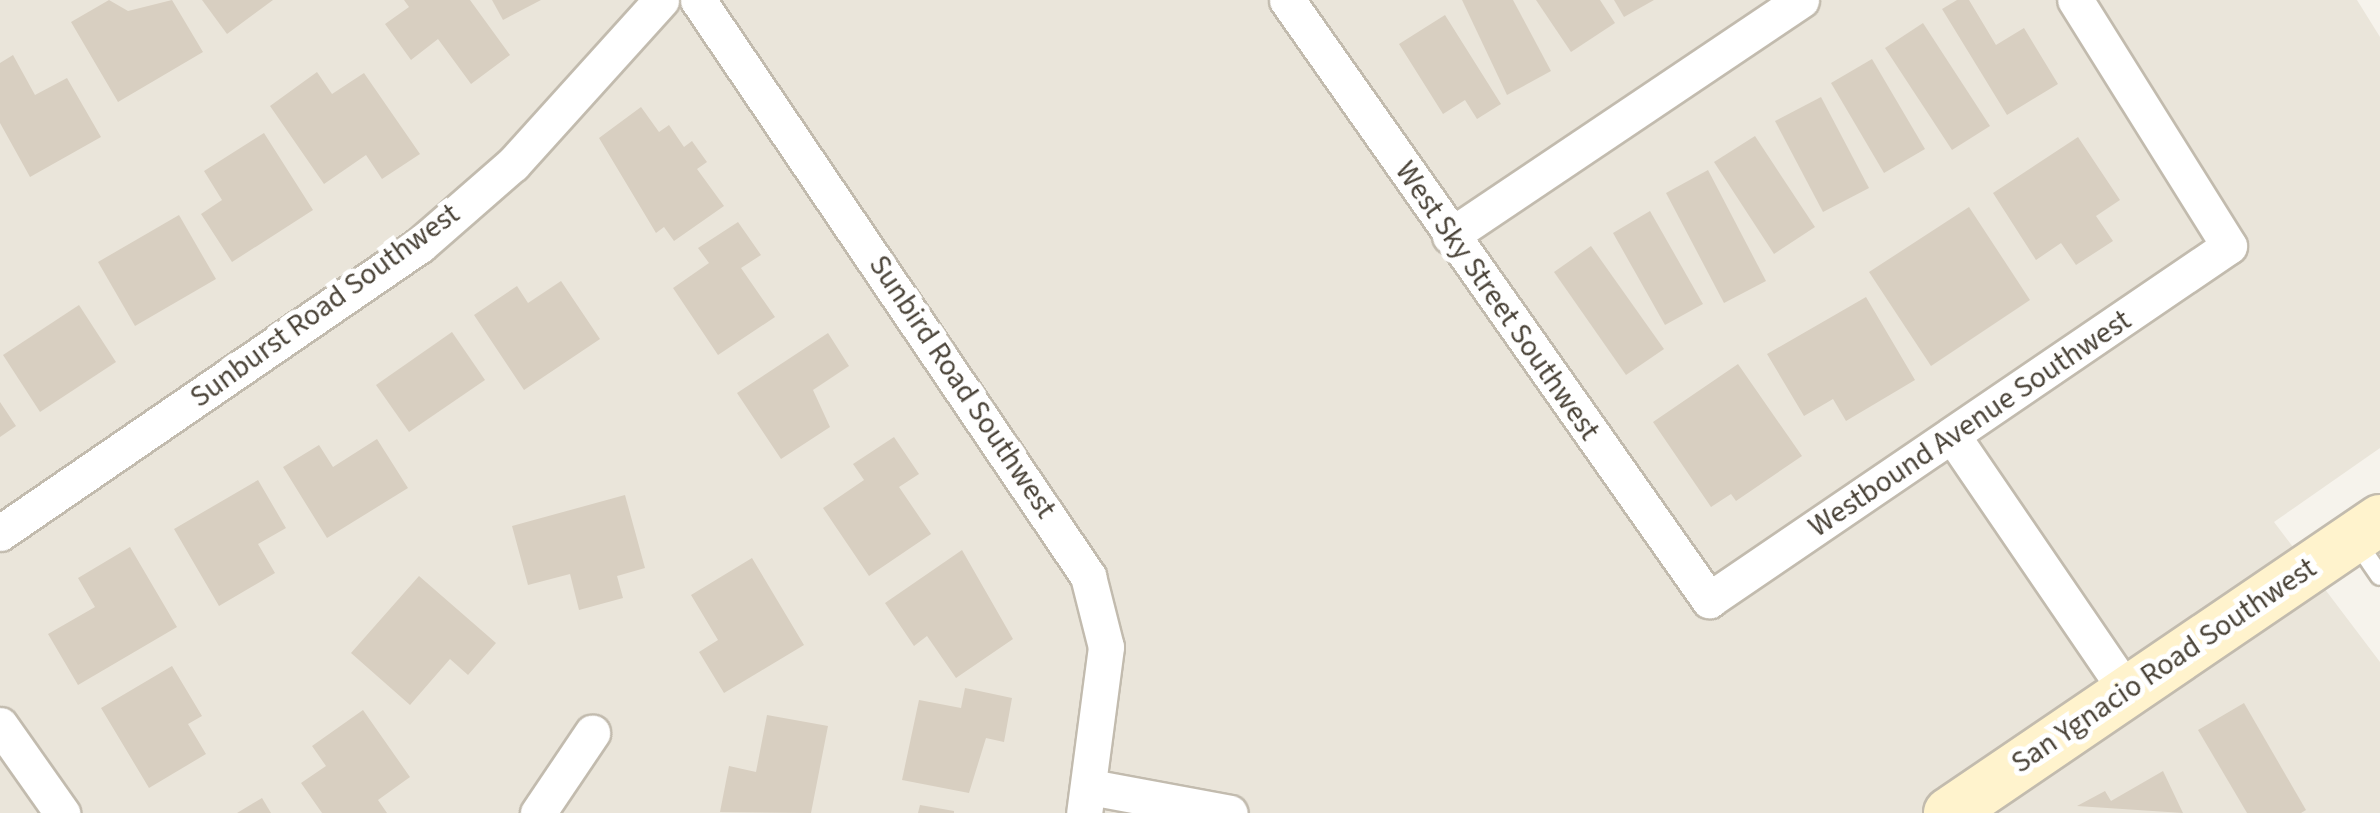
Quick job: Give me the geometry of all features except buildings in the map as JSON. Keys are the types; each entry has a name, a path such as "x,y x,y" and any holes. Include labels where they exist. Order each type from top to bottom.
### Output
{"street":[{"name":"Sunburst Road Southwest","path":"0,533 420,245 512,164 661,0"},
{"name":"Sunbird Road Southwest","path":"698,0 1088,576 1106,648 1087,800"},
{"name":"West Sky Street Southwest","path":"1287,0 1709,600"},
{"path":"1450,236 1801,0"},
{"name":"Westbound Avenue Southwest","path":"1709,600 1954,438 2229,246 2075,0"},
{"path":"1954,438 2126,692"},
{"name":"San Ygnacio Road Southwest","path":"1953,812 2126,692 2371,545"},
{"path":"0,725 62,813"},
{"path":"538,813 592,733"},
{"path":"1087,800 1230,813"}],"shaded area":[{"path":"0,0 2357,0 2380,37 2380,448 2274,522 2380,662 2380,813 0,813"}]}
